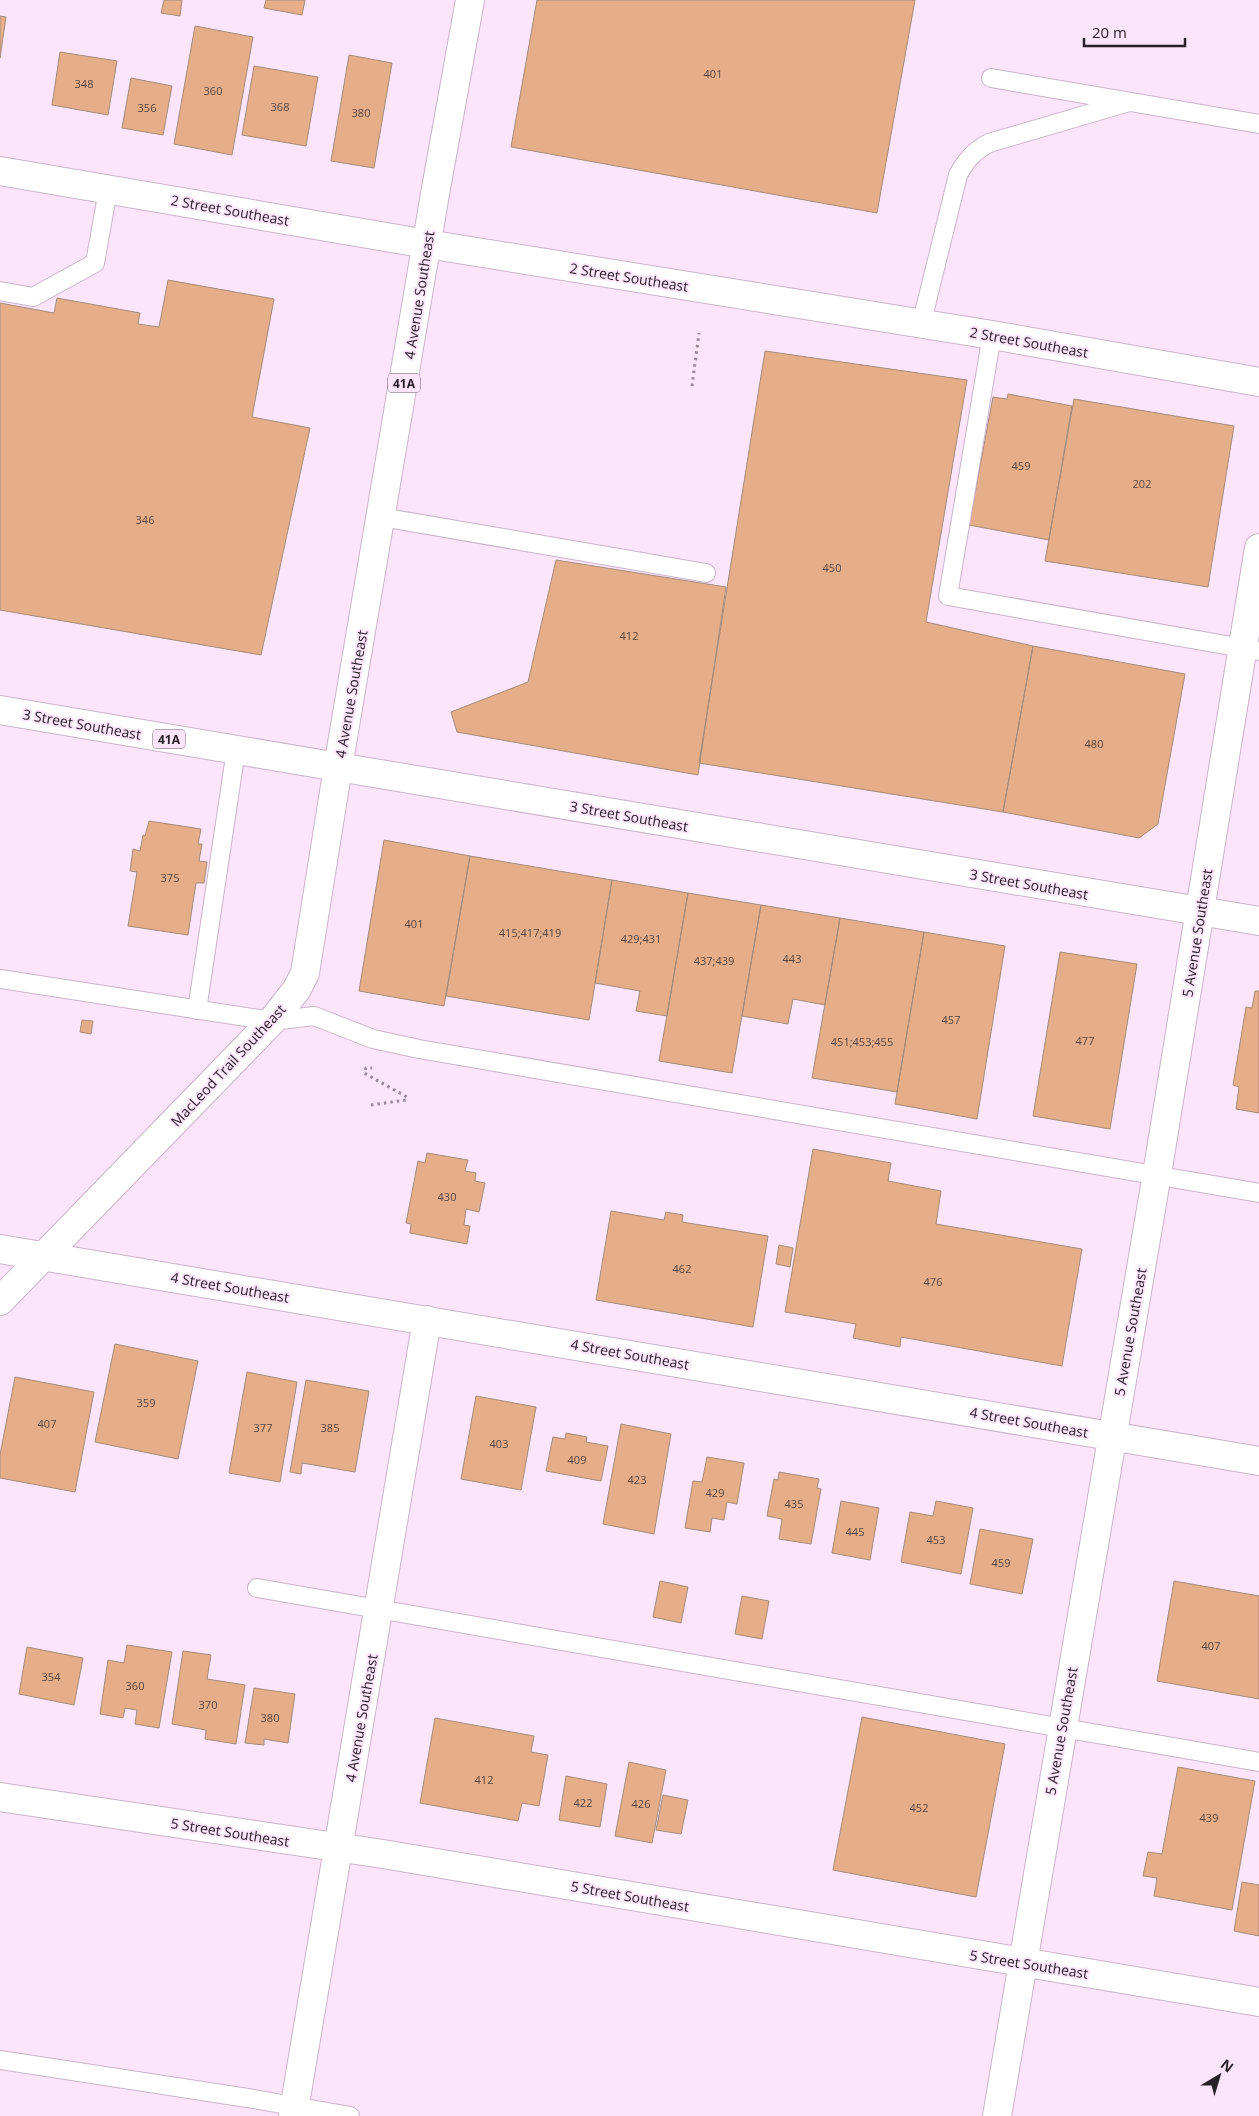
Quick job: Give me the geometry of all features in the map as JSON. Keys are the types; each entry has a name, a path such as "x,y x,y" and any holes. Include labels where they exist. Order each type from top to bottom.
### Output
{"street":[{"name":"4 Avenue Southeast","path":"338,767 470,0"},
{"name":"2 Street Southeast","path":"0,171 427,244 992,335 1259,382"},
{"name":"5 Avenue Southeast","path":"997,2116 1021,1963 1157,1174 1200,911 1251,649 1259,548"},
{"name":"3 Street Southeast","path":"0,710 1259,921"},
{"name":"MacLeod Trail Southeast","path":"0,1301 46,1256 272,1021 297,989 305,972 338,767"},
{"name":"4 Street Southeast","path":"0,1249 1259,1461"},
{"name":"4 Avenue Southeast","path":"294,2111 427,1320"},
{"name":"5 Street Southeast","path":"0,1797 338,1847 1259,2002"}],"lane":[{"path":"991,78 1259,124"},
{"path":"921,325 958,175 964,163 975,151 989,143 1128,102"},
{"path":"0,291 33,297 95,263 108,190"},
{"path":"992,335 948,596 1251,649"},
{"path":"381,517 706,573"},
{"path":"197,1010 236,750"},
{"path":"0,979 272,1021 314,1016 373,1039 419,1050 1157,1174 1259,1193"},
{"path":"257,1588 1259,1762"},
{"path":"0,2060 294,2111 350,2116"}],"path":[{"path":"692,386 700,333"},
{"path":"370,1105 406,1100 407,1097 364,1073 366,1068 375,1067"}],"building":[{"path":"164,0 182,0 180,16 161,13"},
{"path":"266,0 305,0 302,15 264,8"},
{"path":"537,0 915,0 877,213 511,147"},
{"path":"0,16 6,17 0,58"},
{"path":"195,26 253,37 232,155 174,144"},
{"path":"60,52 117,61 108,115 52,105"},
{"path":"349,55 392,63 374,168 331,161"},
{"path":"254,66 318,77 306,146 242,135"},
{"path":"131,78 172,86 163,135 122,128"},
{"path":"168,280 274,299 252,417 310,428 261,655 0,610 0,303 54,313 57,298 140,313 138,324 159,327"},
{"path":"765,351 967,380 926,622 1033,646 1003,812 699,763"},
{"path":"1008,394 1072,406 1049,540 969,525 993,397 1007,399"},
{"path":"1074,399 1234,426 1208,587 1045,561"},
{"path":"556,560 726,587 698,775 457,732 451,712 528,682"},
{"path":"1033,646 1185,674 1158,824 1139,838 1003,812"},
{"path":"149,821 201,829 198,844 202,844 199,861 207,862 204,883 196,883 188,935 128,926 137,872 130,871 133,849 140,851 143,835 145,836"},
{"path":"384,840 470,856 444,1006 359,991"},
{"path":"470,856 612,880 589,1020 446,996"},
{"path":"612,880 688,893 667,1016 636,1011 640,991 595,983"},
{"path":"688,893 761,905 732,1073 659,1061"},
{"path":"761,905 840,918 825,1005 793,999 788,1024 742,1016"},
{"path":"840,918 924,932 897,1092 812,1078"},
{"path":"924,932 1005,946 977,1119 895,1104"},
{"path":"1060,952 1137,964 1110,1129 1033,1116"},
{"path":"1255,991 1259,991 1259,1113 1236,1109 1239,1087 1233,1085 1246,1007 1252,1008"},
{"path":"82,1020 93,1021 91,1034 80,1032"},
{"path":"813,1149 891,1163 888,1181 941,1191 936,1224 1082,1249 1062,1366 901,1337 900,1347 853,1338 856,1324 785,1312"},
{"path":"427,1153 468,1160 465,1171 476,1173 475,1181 485,1183 479,1212 466,1209 464,1225 470,1226 467,1244 410,1233 411,1224 406,1223 418,1161 425,1163"},
{"path":"611,1211 664,1220 666,1212 683,1215 682,1222 768,1236 753,1327 596,1300"},
{"path":"779,1245 793,1248 790,1267 776,1264"},
{"path":"115,1344 198,1361 178,1459 95,1442"},
{"path":"247,1372 297,1382 280,1482 229,1473"},
{"path":"15,1377 94,1392 75,1492 0,1478 0,1455"},
{"path":"306,1380 369,1391 355,1472 302,1463 301,1474 290,1472"},
{"path":"476,1396 536,1407 521,1490 461,1479"},
{"path":"621,1424 671,1434 654,1534 603,1524"},
{"path":"566,1433 587,1437 586,1442 608,1446 601,1481 546,1471 553,1437 565,1439"},
{"path":"707,1457 744,1463 737,1504 727,1502 724,1520 712,1518 710,1532 685,1528 693,1481 702,1482"},
{"path":"779,1472 819,1479 817,1488 821,1489 811,1544 779,1539 782,1519 767,1516 774,1479 778,1480"},
{"path":"841,1501 879,1508 870,1560 832,1553"},
{"path":"936,1501 973,1508 961,1574 901,1562 910,1512 933,1516"},
{"path":"980,1529 1033,1539 1022,1594 970,1584"},
{"path":"660,1581 688,1587 681,1623 653,1617"},
{"path":"1174,1581 1259,1596 1259,1699 1157,1681"},
{"path":"742,1596 769,1601 762,1639 735,1634"},
{"path":"127,1645 172,1652 159,1728 135,1724 137,1710 125,1708 123,1718 100,1714 108,1660 124,1663"},
{"path":"27,1647 83,1658 74,1705 19,1694"},
{"path":"183,1651 211,1655 207,1679 245,1685 236,1744 205,1739 206,1730 172,1724"},
{"path":"254,1688 295,1694 288,1743 264,1739 264,1745 245,1743"},
{"path":"862,1717 1005,1744 976,1897 833,1870"},
{"path":"435,1718 534,1736 531,1752 548,1755 539,1806 522,1803 518,1821 420,1803"},
{"path":"629,1762 666,1770 652,1843 615,1836"},
{"path":"1178,1767 1255,1781 1232,1910 1154,1896 1157,1878 1143,1876 1148,1852 1162,1854"},
{"path":"566,1776 607,1784 600,1827 559,1820"},
{"path":"663,1795 688,1800 681,1834 656,1830"},
{"path":"1242,1882 1259,1885 1259,1936 1234,1931"}]}
